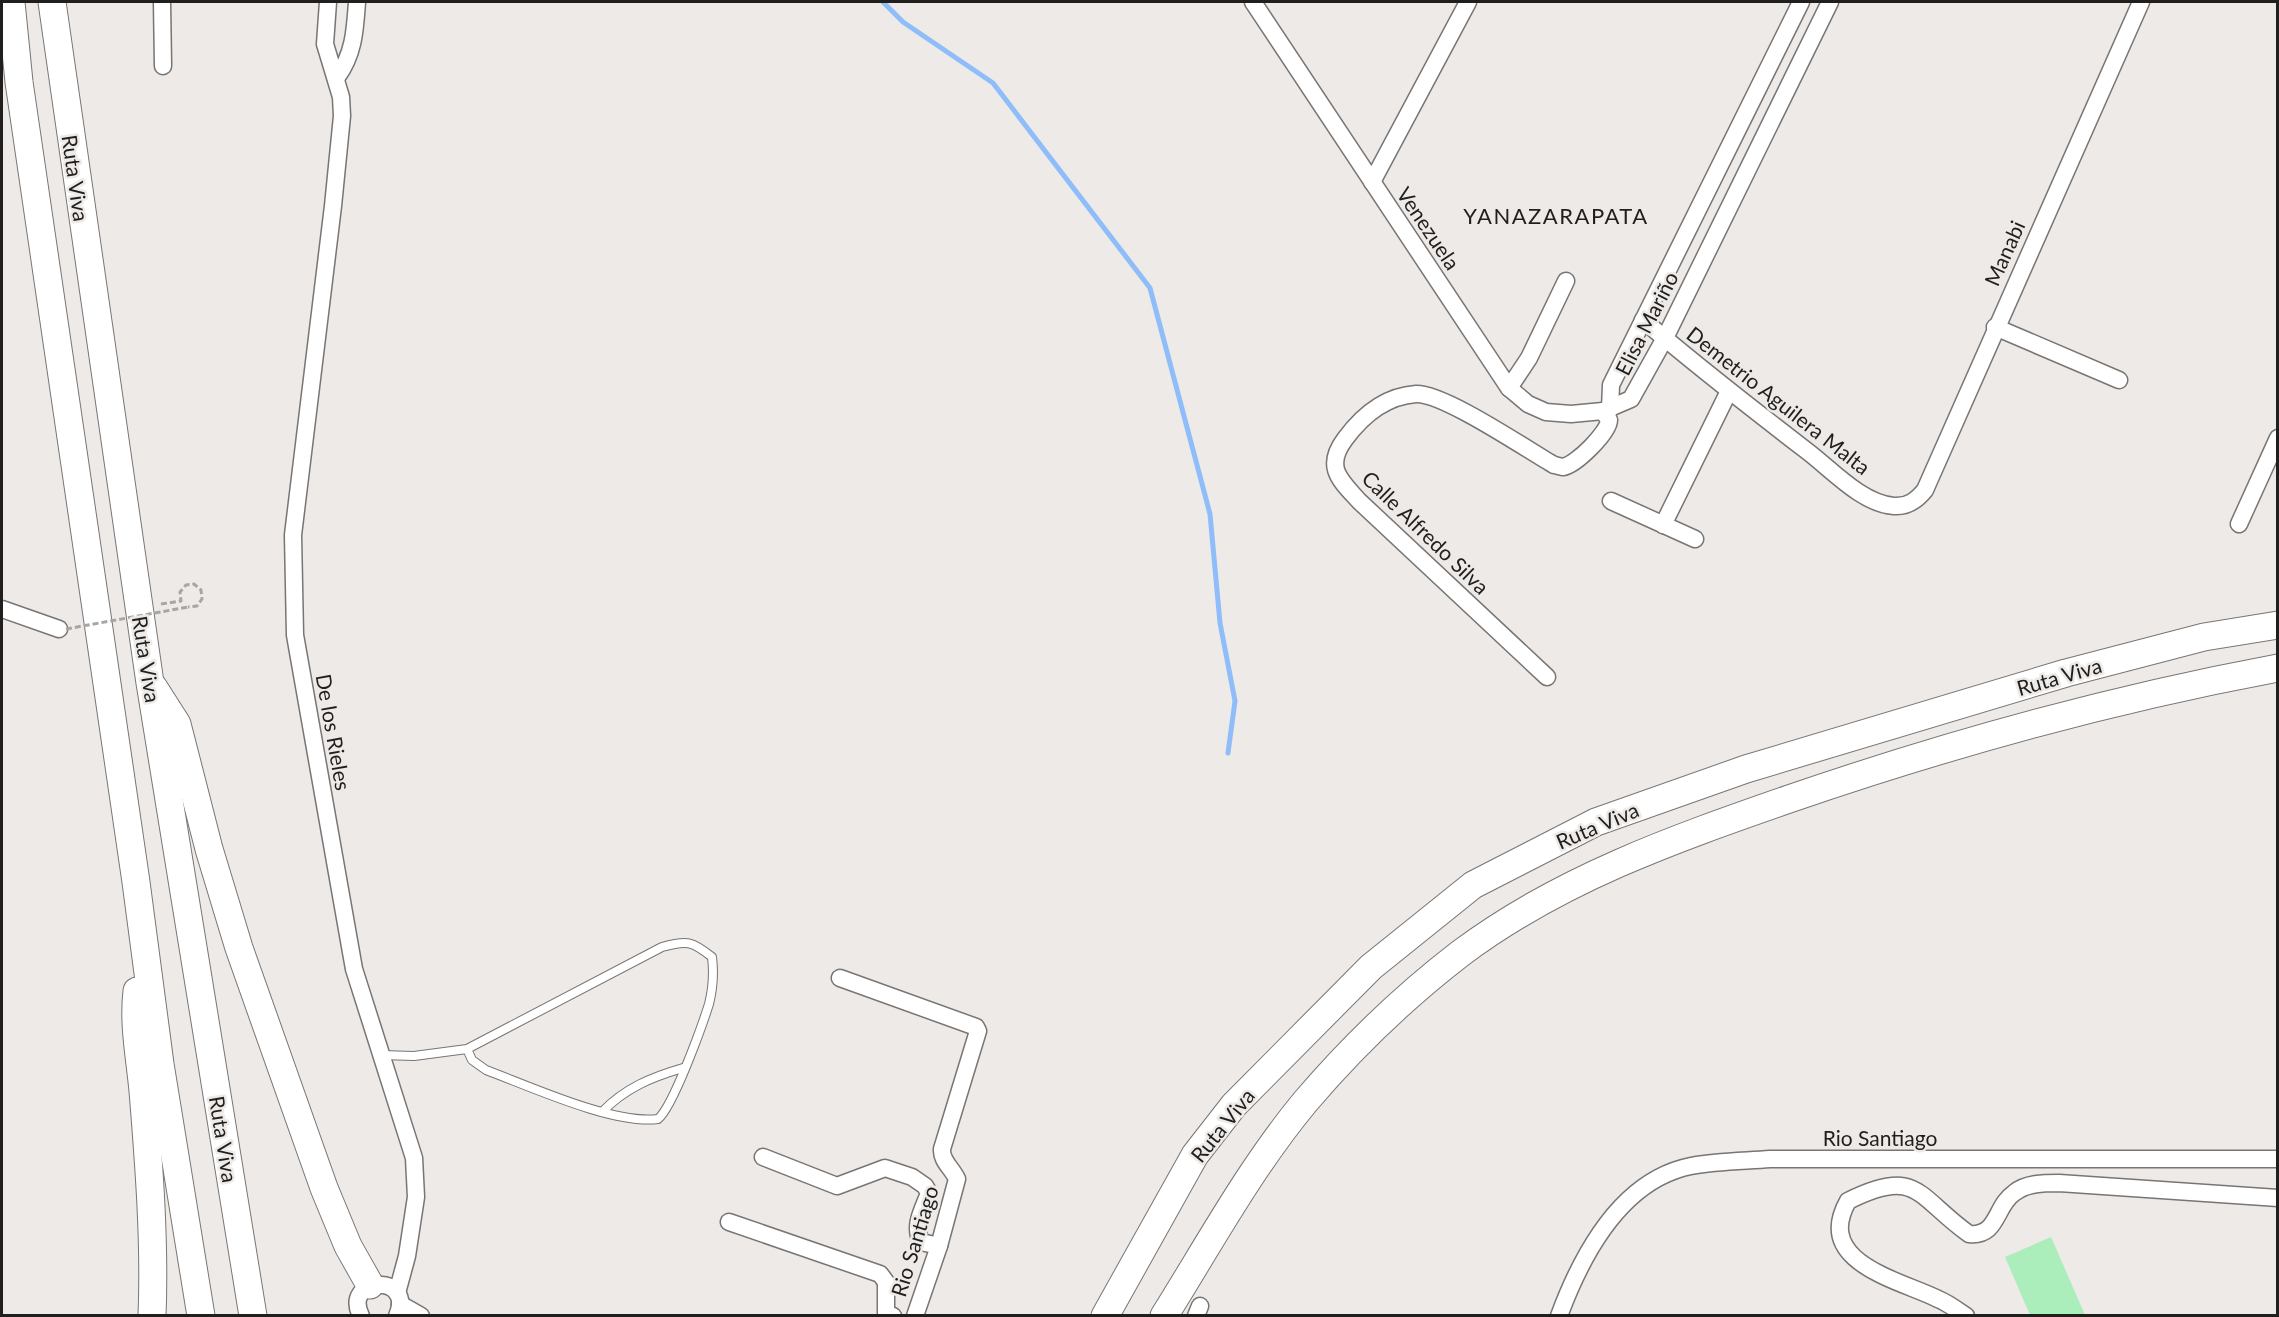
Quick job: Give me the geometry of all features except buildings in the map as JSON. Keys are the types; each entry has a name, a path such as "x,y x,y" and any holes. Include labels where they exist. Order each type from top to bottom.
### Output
{"highway":[{"name":"Ruta Viva","path":"11,2 21,94 136,882 143,945 201,1316"},
{"name":"Ruta Viva","path":"52,2 150,682 253,1316"},
{"name":"Ruta Viva","path":"1105,1316 1195,1155 1234,1104 1371,967 1473,885 1596,822 1746,769 2078,670 2204,637 2277,625"},
{"name":"Ruta Viva","path":"1164,1316 1251,1177 1305,1102 1381,1023 1460,954 1553,893 1595,872 1749,813 1906,759 2077,713 2212,680 2277,668"},
{"path":"150,682 177,724 209,849 239,948 324,1188 348,1246 389,1296"},
{"path":"143,945 136,994 136,1032 143,1092 154,1273 152,1316"}],"street":[{"path":"162,2 163,66"},
{"name":"De los Rieles","path":"328,2 325,44 328,58 337,77 342,116 293,535 292,584 295,635 354,969 414,1158 416,1197 407,1257 389,1296 358,1300 360,1315"},
{"path":"337,77 348,63 354,44 357,2"},
{"name":"Venezuela","path":"1253,2 1509,388 1528,404 1546,412 1571,414 1606,410"},
{"path":"1372,182 1468,2"},
{"name":"Elisa Mariño","path":"1606,410 1611,385 1801,2"},
{"name":"Elisa Mariño","path":"1606,410 1631,399 1665,338 1830,2"},
{"name":"Manabi","path":"1893,506 1906,506 1918,499 1925,490 1995,327 2141,2"},
{"path":"1509,388 1529,358 1566,281"},
{"name":"Demetrio Aguilera Malta","path":"1643,320 1729,391 1862,493 1893,506"},
{"path":"1995,327 2119,380"},
{"path":"1663,525 1729,391"},
{"name":"Calle Alfredo Silva","path":"1547,677 1359,501 1338,478 1335,452 1353,428 1384,402 1417,394 1447,403 1554,465 1563,467 1571,464 1606,432 1608,420 1606,410"},
{"path":"2240,524 2277,438"},
{"path":"1611,501 1695,539"},
{"path":"2,609 63,629"},
{"name":"Rio Santiago","path":"840,978 976,1027 978,1036 942,1149 944,1160 953,1169 957,1179 939,1246 915,1316"},
{"path":"763,1157 837,1186 885,1168 912,1177 925,1186 929,1193 916,1226 917,1234 921,1242 939,1246"},
{"name":"Rio Santiago","path":"1559,1316 1579,1267 1604,1226 1641,1189 1671,1172 1692,1166 1770,1159 2277,1159"},
{"path":"1966,1316 1939,1299 1871,1271 1856,1261 1848,1251 1842,1232 1841,1220 1848,1201 1874,1189 1902,1186 1927,1198 1969,1234 1976,1234 1993,1226 2013,1193 2032,1185 2059,1183 2277,1198"},
{"path":"729,1222 880,1274 886,1282 886,1313 893,1316"},
{"path":"389,1296 421,1316"}],"lane":[{"path":"381,1055 414,1056 467,1049 662,946 677,942 694,943 712,957 714,975 709,1004 671,1104 658,1119 648,1120 602,1112 486,1070 472,1059 467,1049"},
{"path":"602,1112 624,1092 654,1077 683,1068"}],"path":[{"path":"63,629 197,606 202,599 201,590 194,584 186,585 180,592 181,601"}],"green space":[{"path":"2051,1237 2085,1315 2030,1315 2005,1257"}],"waterway":[{"path":"883,2 903,22 993,83 1150,288 1210,514 1220,623 1235,701 1228,753"}],"district":[{"name":"YANAZARAPATA","path":"1556,215"}]}
